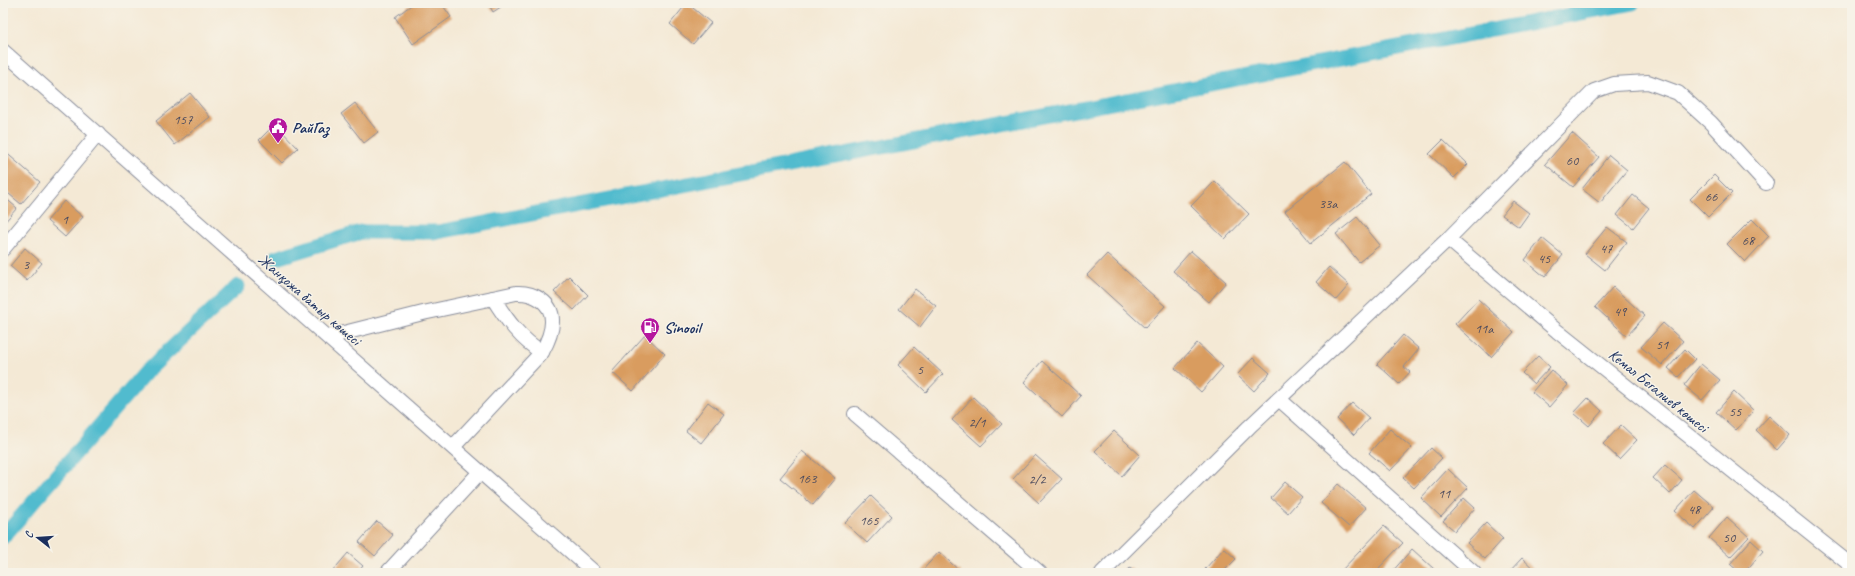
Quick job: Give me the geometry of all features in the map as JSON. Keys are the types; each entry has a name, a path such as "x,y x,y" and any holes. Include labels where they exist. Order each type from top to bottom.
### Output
{"street":[{"name":"Жанқожа батыр көшесі","path":"3,51 596,573"},
{"path":"1102,573 1249,427 1448,239 1594,91 1614,84 1648,82 1678,93 1711,123 1766,183"},
{"path":"3,249 98,134"},
{"name":"Кемал Бегалиев көшесі","path":"1448,239 1557,330 1852,566"},
{"path":"328,337 423,313 493,298 526,292 538,297 549,307 553,322 549,339 542,352 453,447"},
{"path":"493,298 502,313 520,334 530,345 542,352"},
{"path":"1279,399 1474,573"},
{"path":"855,414 1034,571"},
{"path":"387,573 480,472"}],"building":[{"path":"414,3 441,3 451,17 413,44 395,17"},
{"path":"488,3 507,3 493,12"},
{"path":"687,3 711,23 693,44 670,24"},
{"path":"190,93 210,117 175,145 156,121"},
{"path":"355,103 378,132 364,143 341,114"},
{"name":"РайГаз","path":"275,124 298,148 282,163 259,140"},
{"path":"1572,133 1599,157 1573,187 1545,164"},
{"path":"1443,140 1468,164 1454,178 1429,154"},
{"path":"3,150 40,182 21,204 3,189"},
{"path":"1609,155 1627,170 1600,203 1582,189"},
{"path":"1345,162 1371,194 1311,243 1285,211"},
{"path":"1714,175 1732,193 1708,217 1690,199"},
{"path":"1215,181 1249,214 1225,239 1191,206"},
{"path":"1633,195 1649,208 1633,228 1617,215"},
{"path":"3,196 17,208 3,224"},
{"path":"64,201 83,217 65,237 47,221"},
{"path":"1513,201 1529,213 1519,227 1502,215"},
{"path":"1357,217 1380,245 1359,262 1336,234"},
{"path":"1752,219 1769,236 1745,262 1727,244"},
{"path":"1607,227 1627,242 1605,270 1585,254"},
{"path":"1542,238 1563,255 1545,277 1525,260"},
{"path":"25,248 42,263 27,281 10,266"},
{"path":"1191,251 1226,282 1209,302 1173,271"},
{"path":"1107,254 1165,306 1145,328 1087,275"},
{"path":"1329,267 1349,285 1336,300 1316,282"},
{"path":"569,276 588,295 574,310 554,292"},
{"path":"1613,287 1645,316 1627,336 1595,307"},
{"path":"915,289 936,306 920,327 899,309"},
{"path":"1478,299 1514,332 1491,357 1455,324"},
{"path":"3,309 7,312 3,317"},
{"path":"1663,323 1683,341 1662,365 1641,347"},
{"path":"645,335 665,354 633,391 612,372"},
{"path":"1403,335 1419,349 1404,367 1410,372 1399,384 1377,364"},
{"path":"1197,343 1223,367 1201,392 1175,368"},
{"path":"914,347 943,374 926,392 898,365"},
{"path":"1685,349 1695,359 1678,377 1668,368"},
{"path":"1538,356 1550,367 1534,384 1522,373"},
{"path":"1253,358 1270,373 1254,391 1237,375"},
{"path":"1042,361 1081,396 1062,417 1024,382"},
{"path":"1701,364 1720,380 1702,400 1684,385"},
{"path":"1551,370 1568,385 1549,407 1532,392"},
{"path":"1734,392 1754,411 1736,430 1716,412"},
{"path":"973,397 1002,424 981,446 952,420"},
{"path":"1588,398 1602,411 1589,426 1574,413"},
{"path":"708,402 724,414 701,443 686,431"},
{"path":"1352,403 1369,418 1354,435 1337,419"},
{"path":"1769,416 1790,435 1777,450 1756,430"},
{"path":"1621,425 1637,440 1619,459 1603,444"},
{"path":"1390,429 1412,448 1390,471 1369,453"},
{"path":"1114,431 1140,455 1122,476 1095,451"},
{"path":"1431,448 1442,458 1414,488 1403,478"},
{"path":"802,451 835,478 813,505 780,478"},
{"path":"1035,455 1062,479 1039,503 1013,479"},
{"path":"1665,465 1682,480 1670,494 1653,478"},
{"path":"1448,469 1468,488 1441,517 1421,498"},
{"path":"1285,482 1302,497 1288,513 1271,498"},
{"path":"1338,484 1366,508 1349,527 1321,503"},
{"path":"1694,490 1714,507 1695,529 1675,511"},
{"path":"871,496 892,516 867,543 845,523"},
{"path":"1464,498 1475,508 1455,531 1443,521"},
{"path":"1727,517 1749,537 1730,557 1709,538"},
{"path":"377,521 393,535 375,556 359,542"},
{"path":"1486,523 1503,539 1485,559 1467,543"},
{"path":"1384,526 1403,543 1374,573 1339,573"},
{"path":"1751,540 1763,551 1744,573 1740,573 1730,564"},
{"path":"1224,548 1236,559 1222,573 1210,573 1205,569"},
{"path":"1412,549 1434,569 1431,573 1391,573"},
{"path":"939,552 962,573 920,573"},
{"path":"348,553 363,566 357,573 331,573"},
{"path":"1522,558 1536,571 1534,573 1508,573"},
{"path":"1130,568 1136,573 1125,573"}],"waterway":[{"path":"276,258 361,232 438,232 1633,3"},
{"path":"3,537 147,371 238,286"}],"place":[{"name":"РайГаз","path":"278,144"},
{"name":"Sinooil","path":"650,344"}]}
